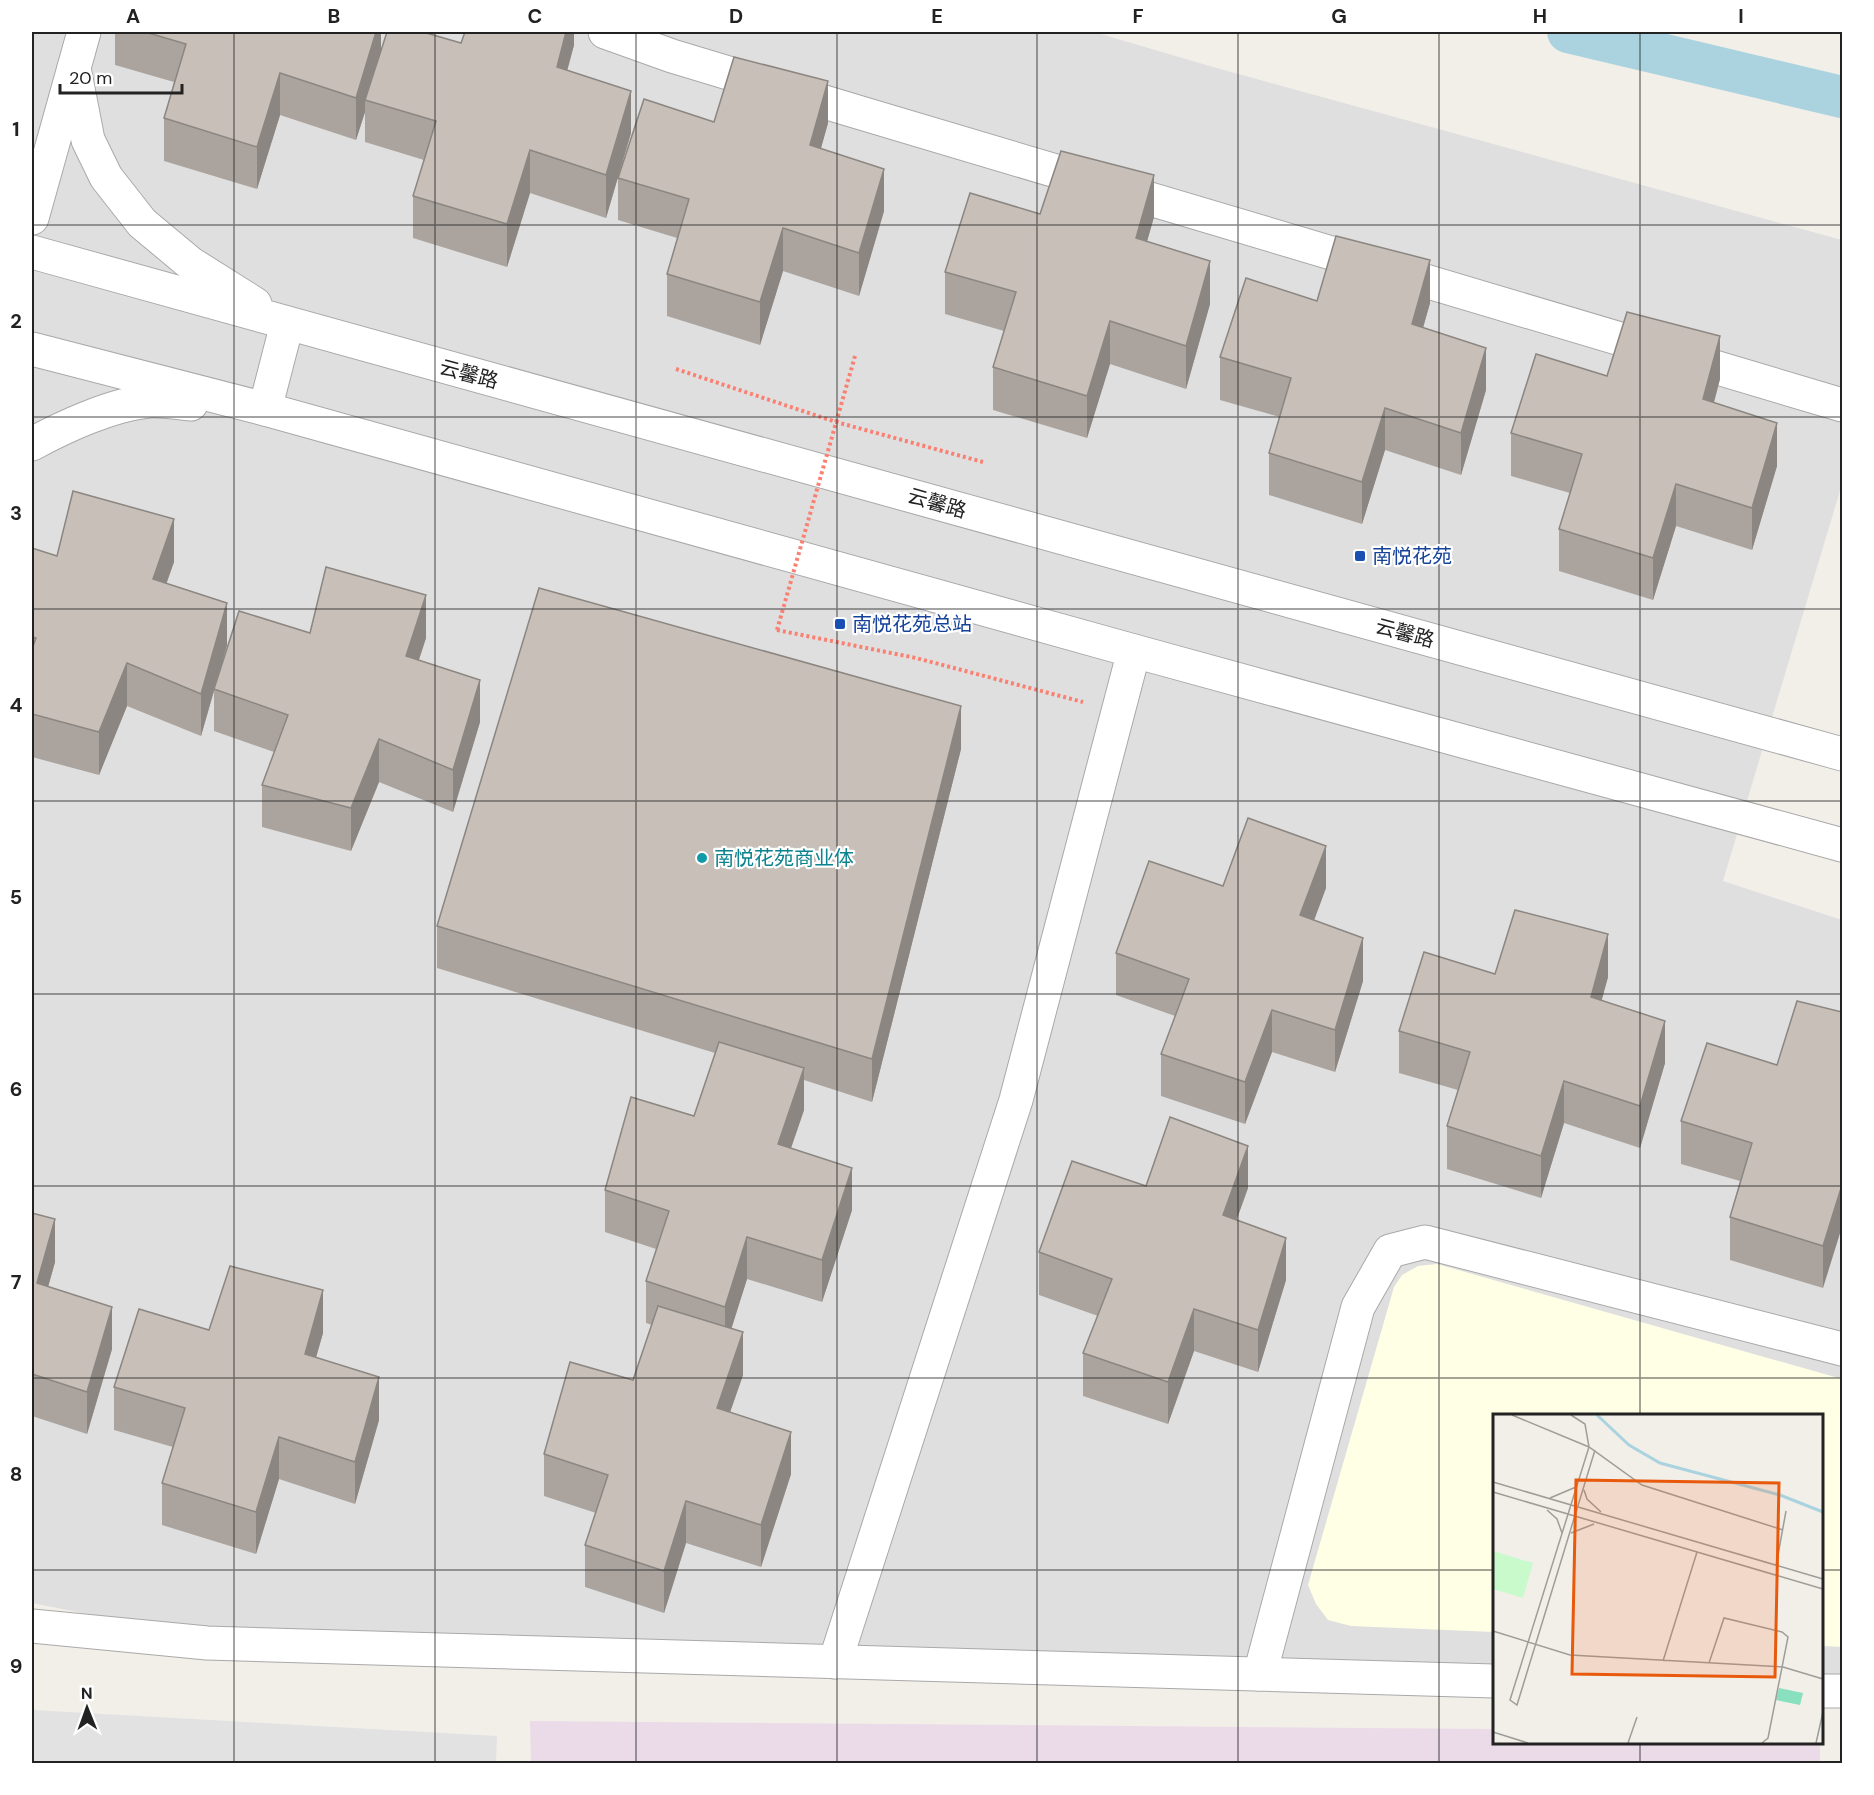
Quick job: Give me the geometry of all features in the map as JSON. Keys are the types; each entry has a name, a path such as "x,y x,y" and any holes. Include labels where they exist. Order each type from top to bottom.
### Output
{"street":[{"path":"32,218 84,32"},
{"path":"605,32 672,56 861,113 1842,405"},
{"path":"74,68 88,140 106,177 142,223 190,264 287,324 265,410"},
{"name":"云馨路","path":"32,252 1842,754"},
{"path":"32,349 265,410 1842,845"},
{"path":"32,444 106,411 149,401 265,410"},
{"path":"835,1662 1016,1100 1134,651"},
{"path":"1260,1674 1358,1307 1390,1251 1425,1242 1842,1349"},
{"path":"32,1626 207,1643 1493,1681"},
{"path":"1823,1691 1842,1691"}],"path":[{"path":"855,356 777,630 916,658 1118,711"},
{"path":"676,369 836,422 983,462"}],"shaded area":[{"name":"南悦花苑","path":"32,32 1094,32 1213,67 1842,240 1842,484 1723,881 1842,920 1842,1678 1823,1677 1823,1414 1493,1414 1493,1668 173,1631 32,1603"},
{"path":"1437,1264 1842,1379 1842,1647 1823,1646 1823,1414 1493,1414 1493,1632 1351,1626 1328,1620 1316,1604 1308,1585 1394,1287 1402,1275 1418,1266"},
{"path":"32,1710 497,1736 496,1763 32,1763"},
{"path":"530,1721 1493,1729 1493,1744 1820,1744 1820,1763 531,1764"}],"building":[{"path":"145,32 376,32 356,98 280,73 257,147 164,118 186,44"},
{"path":"387,32 423,32 461,43 465,32 566,32 557,67 631,91 606,175 530,150 507,224 413,196 436,121 365,100"},
{"path":"734,57 828,81 810,145 884,169 859,253 783,228 760,302 667,274 689,199 618,178 644,99 714,122"},
{"path":"1061,151 1154,175 1136,238 1210,261 1186,346 1110,321 1087,396 993,367 1016,292 945,272 970,193 1040,214"},
{"path":"1336,236 1430,260 1412,324 1486,348 1461,433 1385,408 1362,482 1269,453 1291,378 1220,357 1246,278 1317,301"},
{"path":"1627,312 1720,336 1703,399 1777,423 1752,508 1676,484 1653,558 1559,529 1582,454 1511,433 1536,354 1607,376"},
{"path":"73,491 174,519 153,579 227,603 201,694 127,663 99,732 32,714 32,649 36,638 32,637 32,548 57,556"},
{"path":"326,567 426,595 406,656 480,680 453,770 379,739 351,808 262,785 288,715 214,689 239,611 310,633"},
{"name":"南悦花苑商业体","path":"539,588 961,706 872,1059 437,926"},
{"path":"1248,818 1326,846 1300,915 1363,938 1335,1030 1272,1010 1245,1082 1161,1054 1189,979 1116,953 1149,861 1223,886"},
{"path":"1515,910 1608,934 1591,997 1665,1021 1640,1106 1564,1081 1541,1156 1447,1126 1470,1052 1399,1031 1424,952 1495,974"},
{"path":"1797,1001 1842,1012 1842,1185 1823,1246 1730,1217 1752,1143 1681,1121 1707,1043 1777,1065"},
{"path":"719,1042 804,1068 778,1144 852,1168 822,1260 747,1237 725,1307 646,1281 669,1211 605,1190 631,1097 694,1116"},
{"path":"1170,1117 1248,1146 1223,1215 1286,1238 1258,1330 1194,1309 1168,1382 1083,1353 1112,1279 1039,1252 1072,1161 1146,1186"},
{"path":"32,1213 55,1219 37,1283 112,1307 87,1392 32,1374"},
{"path":"230,1266 323,1290 305,1354 379,1377 355,1462 279,1437 256,1512 162,1483 185,1408 114,1387 139,1309 209,1330"},
{"path":"658,1306 743,1332 717,1408 791,1432 761,1525 686,1501 664,1571 585,1545 608,1475 544,1454 570,1362 633,1380"}],"waterway":[{"path":"1568,32 1842,97"}],"place":[{"name":"南悦花苑","path":"1360,556"},
{"name":"南悦花苑总站","path":"840,624"},
{"name":"南悦花苑商业体","path":"702,858"}]}
